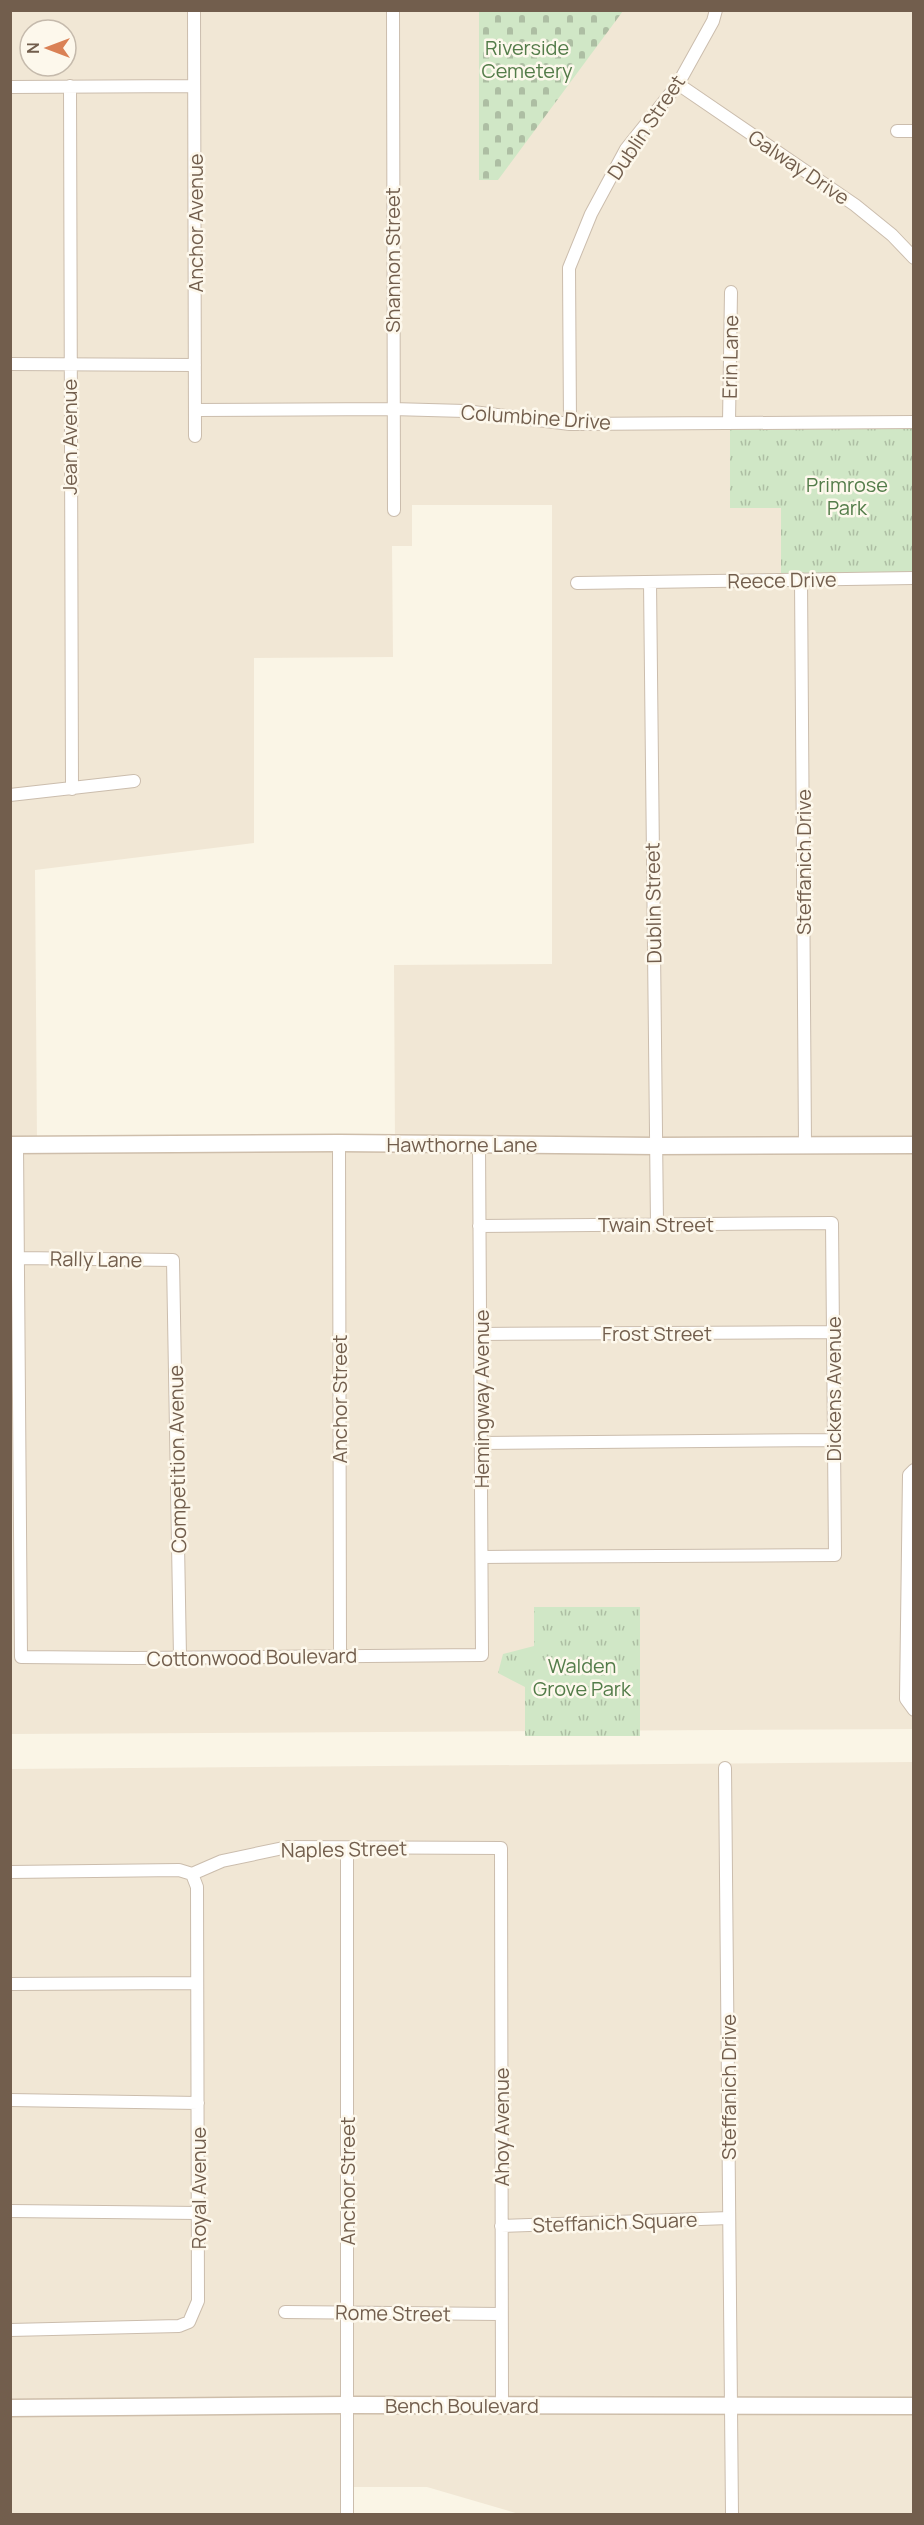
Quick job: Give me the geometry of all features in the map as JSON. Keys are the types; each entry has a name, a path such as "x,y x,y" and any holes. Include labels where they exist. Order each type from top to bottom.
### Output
{"main road":[{"name":"Hawthorne Lane","path":"14,1145 339,1143 656,1146 914,1145"},
{"name":"Bench Boulevard","path":"10,2408 346,2405 914,2406"}],"street":[{"name":"Anchor Avenue","path":"194,10 195,436"},
{"name":"Shannon Street","path":"393,10 394,510"},
{"name":"Dublin Street","path":"570,424 569,268 591,214 626,149 678,84 713,21 716,10"},
{"name":"Galway Drive","path":"678,84 855,205 892,235 914,258"},
{"name":"Jean Avenue","path":"70,86 72,789"},
{"path":"10,87 194,86"},
{"path":"897,131 914,131"},
{"name":"Erin Lane","path":"729,422 731,292"},
{"path":"10,364 195,364"},
{"name":"Columbine Drive","path":"195,410 465,411 570,424 914,422"},
{"name":"Reece Drive","path":"577,583 914,578"},
{"name":"Steffanich Drive","path":"801,579 805,1144"},
{"name":"Dublin Street","path":"650,582 657,1224"},
{"path":"10,795 134,781"},
{"name":"Anchor Street","path":"339,1143 340,1655"},
{"name":"Hemingway Avenue","path":"479,1144 482,1655"},
{"path":"14,1145 19,1258"},
{"name":"Twain Street","path":"479,1226 832,1223"},
{"name":"Dickens Avenue","path":"482,1557 835,1555 832,1223"},
{"name":"Cottonwood Boulevard","path":"19,1258 21,1657 482,1655"},
{"name":"Rally Lane","path":"19,1258 173,1260"},
{"name":"Competition Avenue","path":"173,1260 180,1657"},
{"name":"Frost Street","path":"480,1334 833,1332"},
{"path":"481,1443 834,1440"},
{"path":"911,1472 906,1699 914,1710"},
{"name":"Steffanich Drive","path":"725,1768 732,2514"},
{"name":"Naples Street","path":"192,1874 222,1861 288,1847 501,1848"},
{"name":"Anchor Street","path":"346,2514 347,1848"},
{"name":"Ahoy Avenue","path":"501,1848 502,2405"},
{"path":"10,1872 179,1870 192,1874"},
{"name":"Royal Avenue","path":"10,2330 178,2326 189,2322 198,2301 197,1887 192,1874"},
{"path":"10,1984 198,1983"},
{"path":"10,2100 198,2103"},
{"path":"10,2211 198,2213"},
{"name":"Steffanich Square","path":"501,2226 729,2218"},
{"name":"Rome Street","path":"285,2312 501,2314"}],"shaded area":[{"path":"10,11 913,11 913,427 730,507 781,508 783,580 913,578 913,1729 11,1734","holes":["412,505 552,505 552,964 394,965 395,1143 37,1144 35,870 254,843 254,658 393,657 392,546 412,546"]},
{"path":"913,1762 913,2514 519,2514 427,2487 347,2487 347,2514 11,2514 10,1769"}],"green space":[{"name":"Riverside Cemetery","path":"479,11 623,11 498,180 479,180"},
{"name":"Primrose Park","path":"913,427 913,574 781,574 781,508 730,508 730,429"},
{"name":"Walden Grove Park","path":"534,1607 640,1607 640,1736 525,1736 525,1687 498,1673 503,1654 534,1646"}]}
